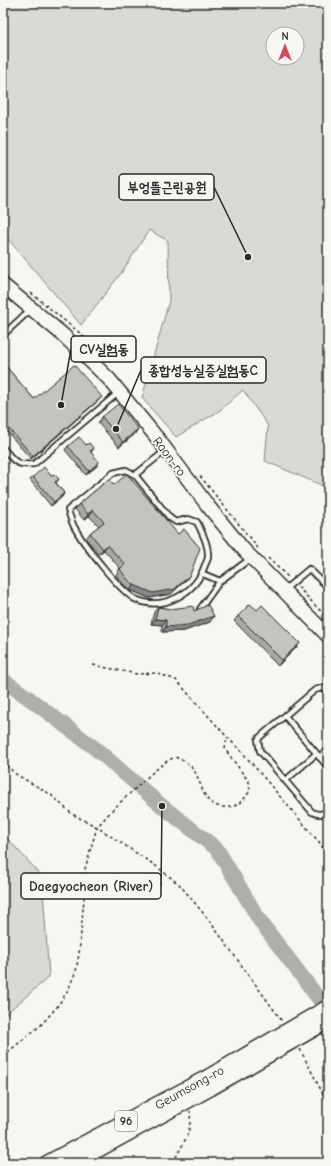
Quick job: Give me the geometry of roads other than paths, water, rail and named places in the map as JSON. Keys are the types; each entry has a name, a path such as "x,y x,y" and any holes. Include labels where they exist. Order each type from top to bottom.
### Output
{"main road":[{"name":"Raon-ro","path":"3,285 32,308 109,379 166,450 208,506 251,558 328,636"},
{"name":"Geumsong-ro","path":"74,1163 189,1101 209,1083 328,1007"},
{"name":"Geumsong-ro","path":"47,1163 209,1083 328,1021"}],"lane":[{"path":"3,335 32,308"},
{"path":"3,448 15,462 24,466 34,464 120,392"},
{"path":"135,476 166,450"},
{"path":"126,470 135,476 170,518 176,522 188,519 197,522 205,539 208,556 202,574 192,588 174,600 153,604 135,598 115,582 76,530 68,510 113,473 126,470"},
{"path":"200,609 220,581 251,558"},
{"path":"284,590 309,569 328,587"},
{"path":"202,574 220,581"},
{"path":"328,690 322,688 315,690 258,740 260,751 312,812 321,814 328,810"},
{"path":"284,716 328,767"},
{"path":"286,780 328,750"}],"waterway":[{"path":"3,680 96,749 162,806 217,849 260,921 328,1011"}],"place":[{"name":"부엉뜰근린공원","path":"248,257"},
{"name":"CV실험동","path":"61,405"},
{"name":"종합성능실증실험동C","path":"116,429"},
{"name":"Daegyocheon (River)","path":"162,806"}]}
